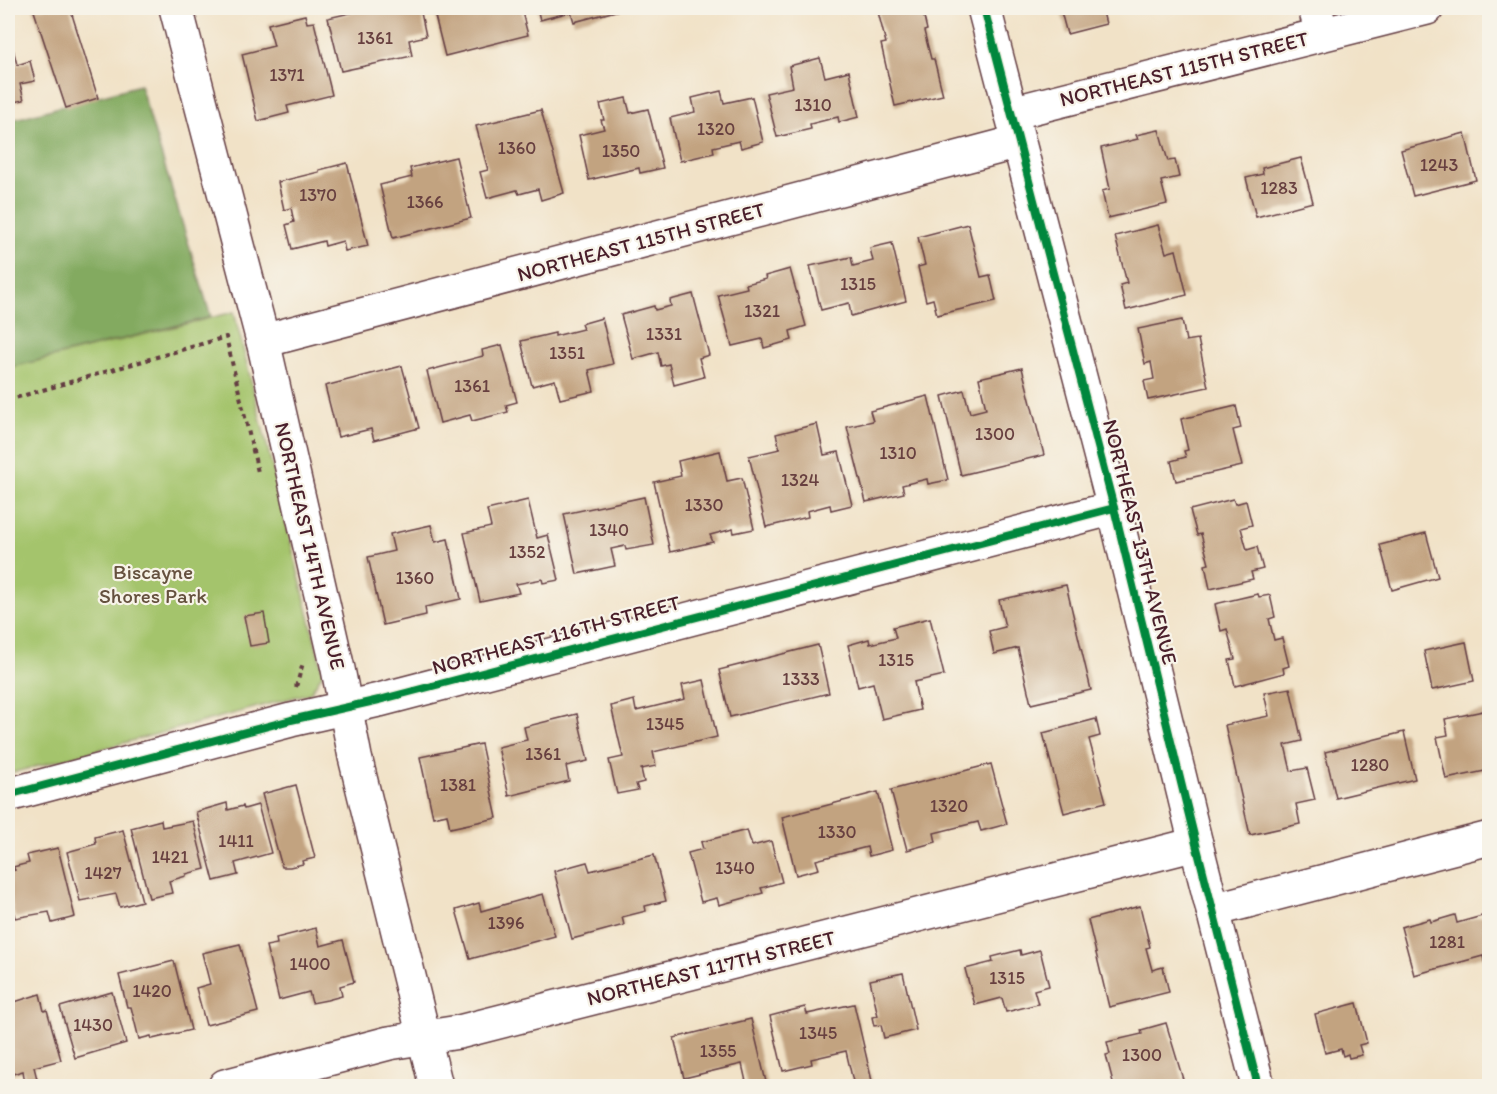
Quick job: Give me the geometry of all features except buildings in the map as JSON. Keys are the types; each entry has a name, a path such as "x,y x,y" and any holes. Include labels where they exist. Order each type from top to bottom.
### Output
{"street":[{"name":"NORTHEAST 14TH AVENUE","path":"176,8 263,341 356,757 436,1086"},
{"name":"NORTHEAST 13TH AVENUE","path":"984,8 1114,508 1258,1086"},
{"name":"NORTHEAST 115TH STREET","path":"263,341 1015,127 1319,21 1427,8"},
{"name":"NORTHEAST 116TH STREET","path":"8,795 1114,508"},
{"path":"1213,910 1490,838"},
{"name":"NORTHEAST 117TH STREET","path":"225,1086 389,1043 471,1029 1196,844"}],"path":[{"path":"8,400 226,337 258,473"},
{"path":"285,689 297,686 303,665 301,653"}],"green space":[{"path":"140,85 211,317 8,368 8,121"},
{"name":"Biscayne Shores Park","path":"234,312 323,673 310,693 8,774 8,368"}],"cycle path":[{"path":"984,8 1114,508 1258,1086"},
{"path":"8,795 1114,508"}]}
